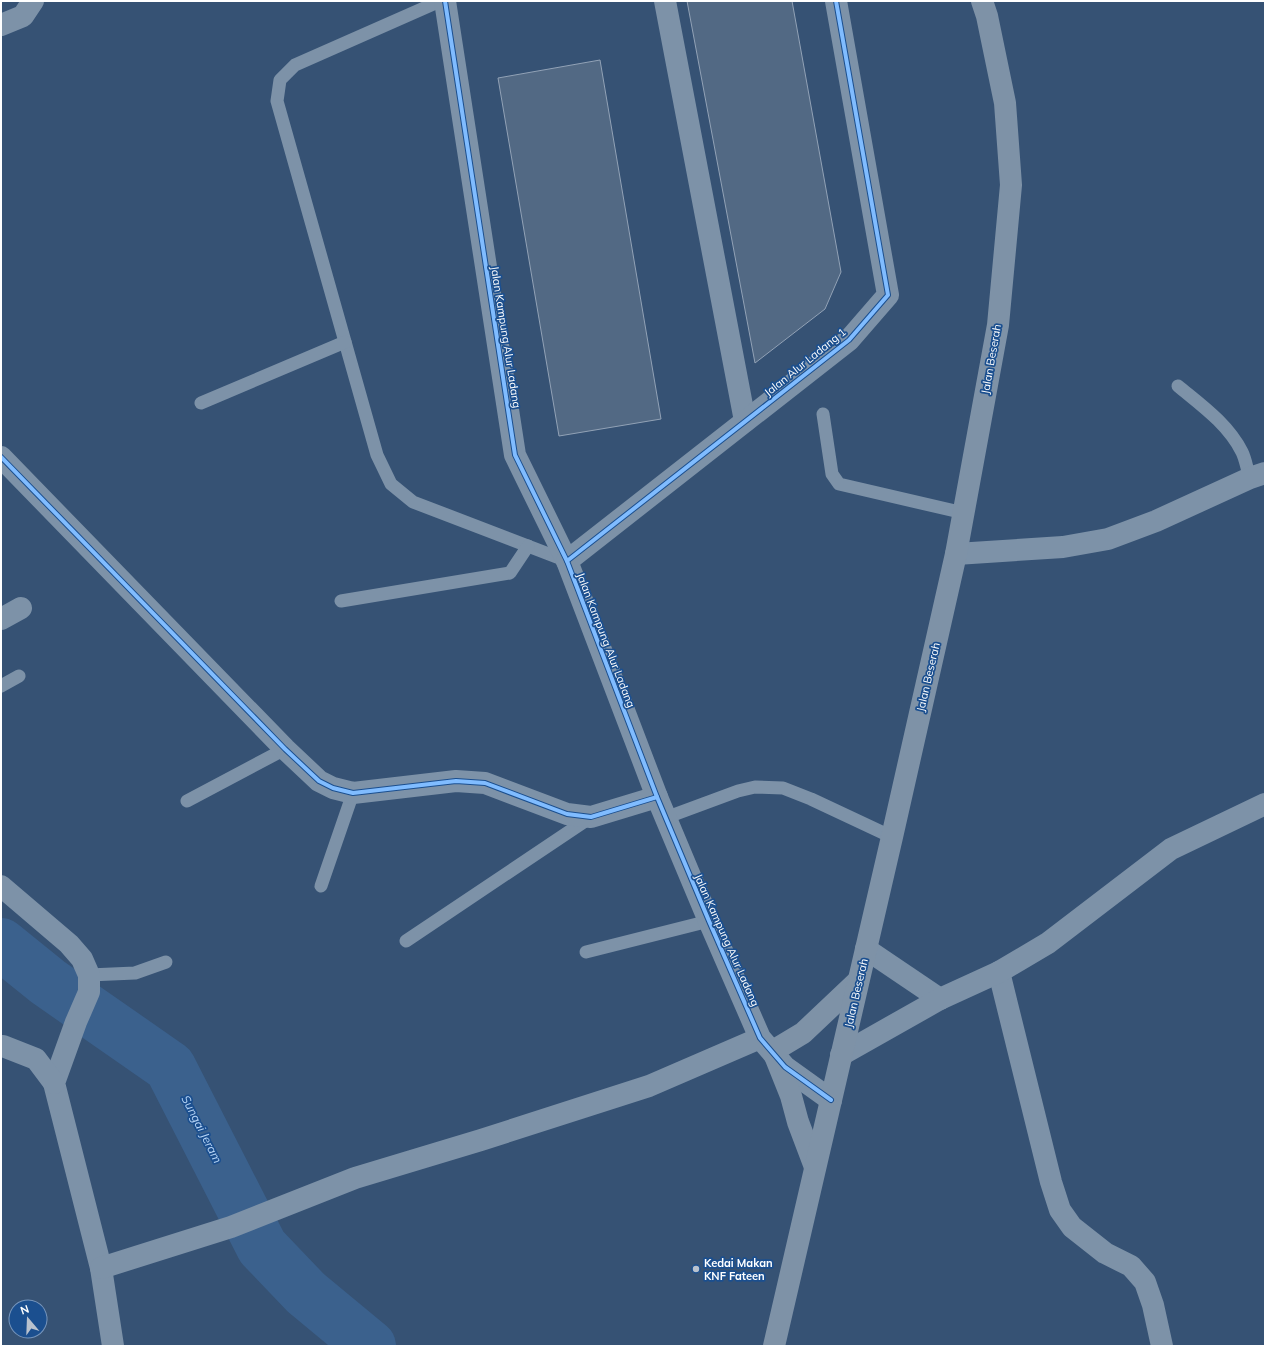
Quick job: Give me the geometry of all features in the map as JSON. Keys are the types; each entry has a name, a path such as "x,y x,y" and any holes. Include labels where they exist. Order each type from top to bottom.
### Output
{"highway":[{"name":"Jalan Beserah","path":"774,1346 956,554 998,325 1011,185 1006,103 987,16 982,1"},
{"path":"815,1167 798,1122 791,1096 766,1044 803,1033 858,982"}],"street":[{"path":"1,25 23,16 33,1"},
{"name":"Jalan Kampung Alur Ladang","path":"445,1 515,455 567,561 665,818 708,921 766,1044 785,1067 831,1100"},
{"path":"665,1 745,421"},
{"name":"Jalan Alur Ladang 1","path":"567,561 849,340 888,295 836,1"},
{"path":"1,457 285,749 319,781 334,788 353,793 456,781 484,783 567,814 591,817 657,797"},
{"path":"956,554 1063,547 1108,539 1156,521 1257,476"},
{"path":"1,619 22,608"},
{"path":"841,1055 940,999 999,972 1048,943 1171,849 1265,804"},
{"path":"1,886 69,944 82,959 89,983 54,1083"},
{"path":"866,949 940,999"},
{"path":"999,972 1051,1182 1060,1210 1072,1227 1105,1253 1131,1266 1145,1282 1153,1305 1162,1346"},
{"path":"101,1268 231,1228 356,1178 650,1086 766,1044"},
{"path":"1,1046 36,1059 54,1083 101,1268 113,1346"}],"lane":[{"path":"440,1 295,65 280,80 277,101 377,455 391,484 413,502 567,561"},
{"path":"201,403 345,342"},
{"path":"1178,386 1219,421 1233,438 1257,476"},
{"path":"823,414 832,474 839,484 964,513"},
{"path":"341,602 510,573 528,546"},
{"path":"1,686 20,676"},
{"path":"187,801 285,749"},
{"path":"665,818 738,791 755,787 783,788 811,799 892,837"},
{"path":"321,886 353,793"},
{"path":"406,941 591,817"},
{"path":"586,952 708,921"},
{"path":"89,983 136,973 166,962"}],"building":[{"path":"687,1 792,1 841,272 825,309 755,363"},
{"path":"600,60 661,419 559,436 498,78"}],"waterway":[{"name":"Sungai Jeram","path":"1,944 48,982 170,1067 262,1247 306,1293 370,1346"}],"cycle path":[{"path":"445,1 515,455 567,561 657,797 760,1038 785,1067 831,1100"},
{"path":"567,561 849,340 888,295 836,1"},
{"path":"1,457 285,749 319,781 333,788 353,793 456,781 485,783 567,814 591,817 657,797"}],"place":[{"name":"Kedai Makan KNF Fateen","path":"696,1269"}]}
